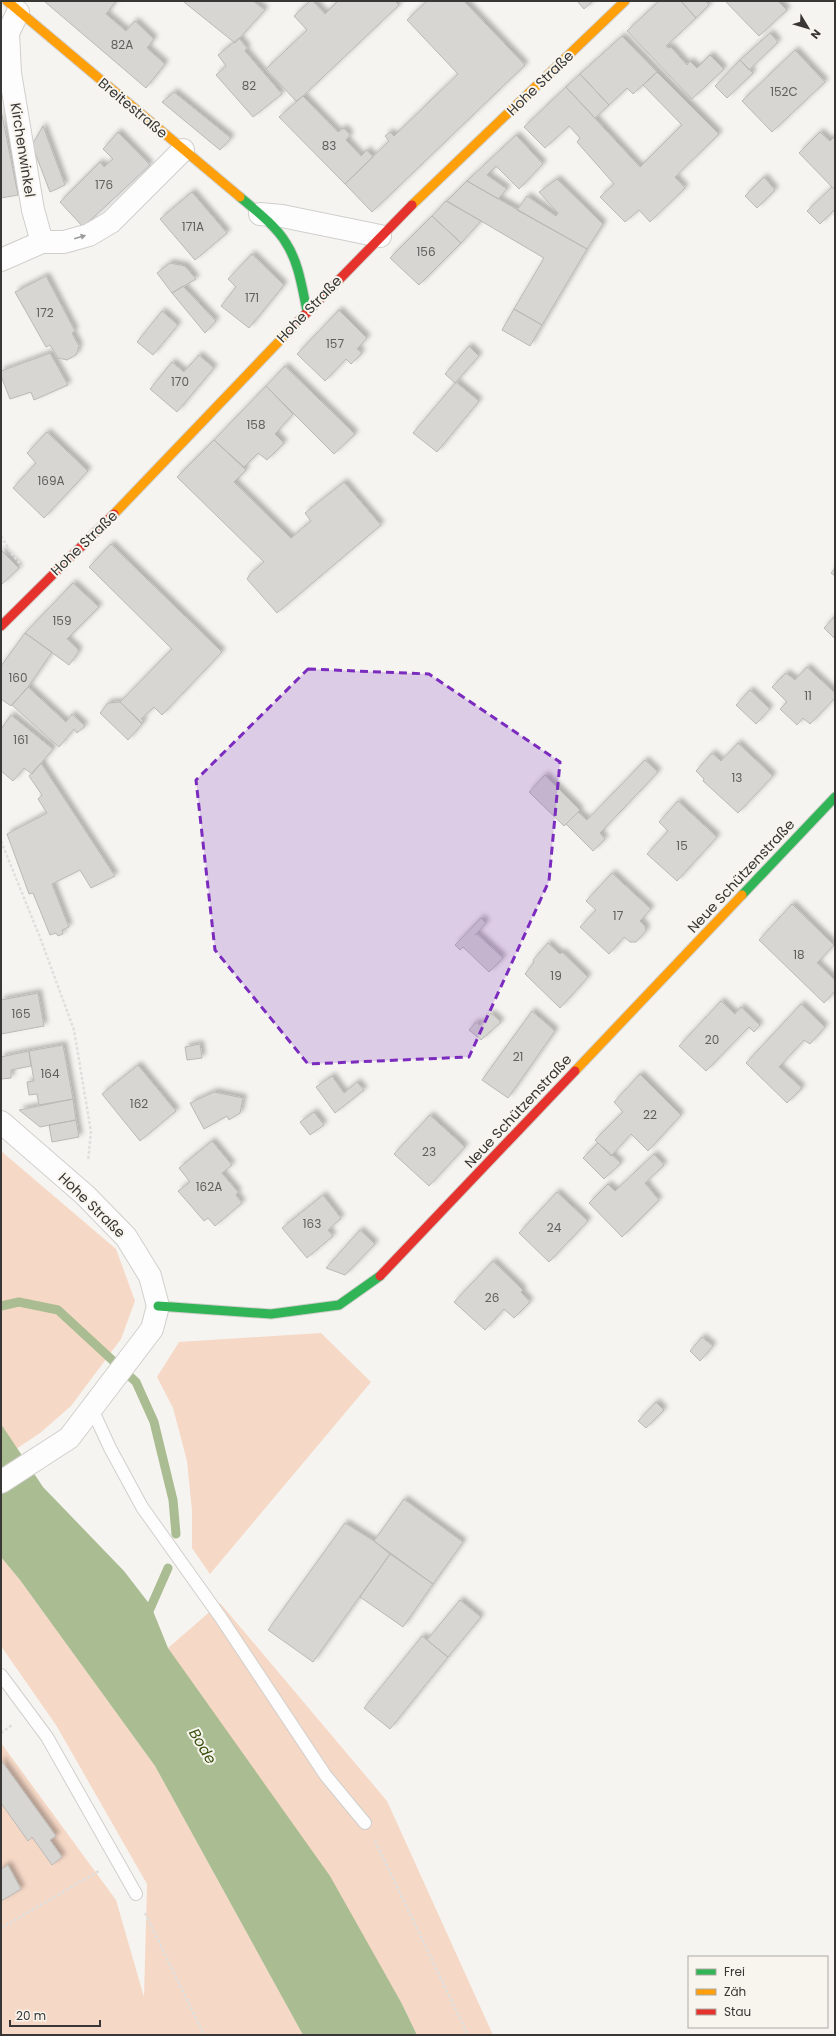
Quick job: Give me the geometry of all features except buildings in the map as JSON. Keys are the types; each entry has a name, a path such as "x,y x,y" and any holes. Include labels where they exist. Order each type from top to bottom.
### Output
{"street":[{"name":"Hohe Straße","path":"1,626 139,490 307,311 380,236 625,1"},
{"name":"Breitestraße","path":"12,6 260,214 286,242 299,272 307,311"},
{"name":"Kirchenwinkel","path":"12,6 8,33 10,73 33,210 42,242"},
{"path":"1,260 42,242 64,242 83,237 111,222 183,150"},
{"path":"260,214 282,216 380,236"},
{"name":"Neue Schützenstraße","path":"158,1306 271,1314 339,1305 376,1281 835,797"},
{"name":"Hohe Straße","path":"1,1122 85,1195 126,1237 150,1276 158,1306"},
{"path":"1,1482 69,1438 152,1329 158,1306"}],"lane":[{"path":"92,1409 110,1448 142,1507 221,1618 326,1776 366,1823"},
{"path":"1,1675 47,1737 136,1894"}],"path":[{"path":"1,536 10,551 39,587"},
{"path":"1,841 41,940 74,1030 91,1132 85,1195"},
{"path":"366,1823 468,2035"},
{"path":"1,1928 117,1860"},
{"path":"136,1894 204,2035"}],"highlighted area":[{"path":"308,669 429,674 560,762 549,881 469,1057 308,1064 215,950 196,780"}],"shaded area":[{"path":"1,1151 116,1249 135,1301 121,1339 71,1406 40,1433 16,1449 1,1424"},
{"path":"321,1333 371,1382 210,1574 192,1548 192,1511 187,1461 173,1408 157,1377 179,1342"},
{"path":"1,1557 20,1580 155,1766 303,2035 1,2035 1,1743 116,1900 144,1997 147,1884 56,1725 1,1646"},
{"path":"220,1603 387,1801 493,2035 417,2035 402,2004 168,1648"}],"water":[{"name":"Bode","path":"1,1424 43,1487 124,1571 151,1606 168,1648 330,1876 402,2004 417,2035 303,2035 155,1766 20,1580 1,1557"}],"waterway":[{"path":"1,1306 19,1302 58,1310 136,1382 154,1422 173,1500 176,1534"},
{"path":"146,1618 168,1568"}],"traffic: fast":[{"path":"240,197 271,224 286,243 297,267 307,311"},
{"path":"742,895 835,797"},
{"path":"158,1306 271,1314 339,1305 380,1276"}],"traffic: slow":[{"path":"7,1 240,197"},
{"path":"412,205 625,1"},
{"path":"114,514 287,333"},
{"path":"575,1071 742,895"}],"traffic: jam":[{"path":"287,333 412,205"},
{"path":"1,626 114,514"},
{"path":"380,1276 575,1071"}]}
